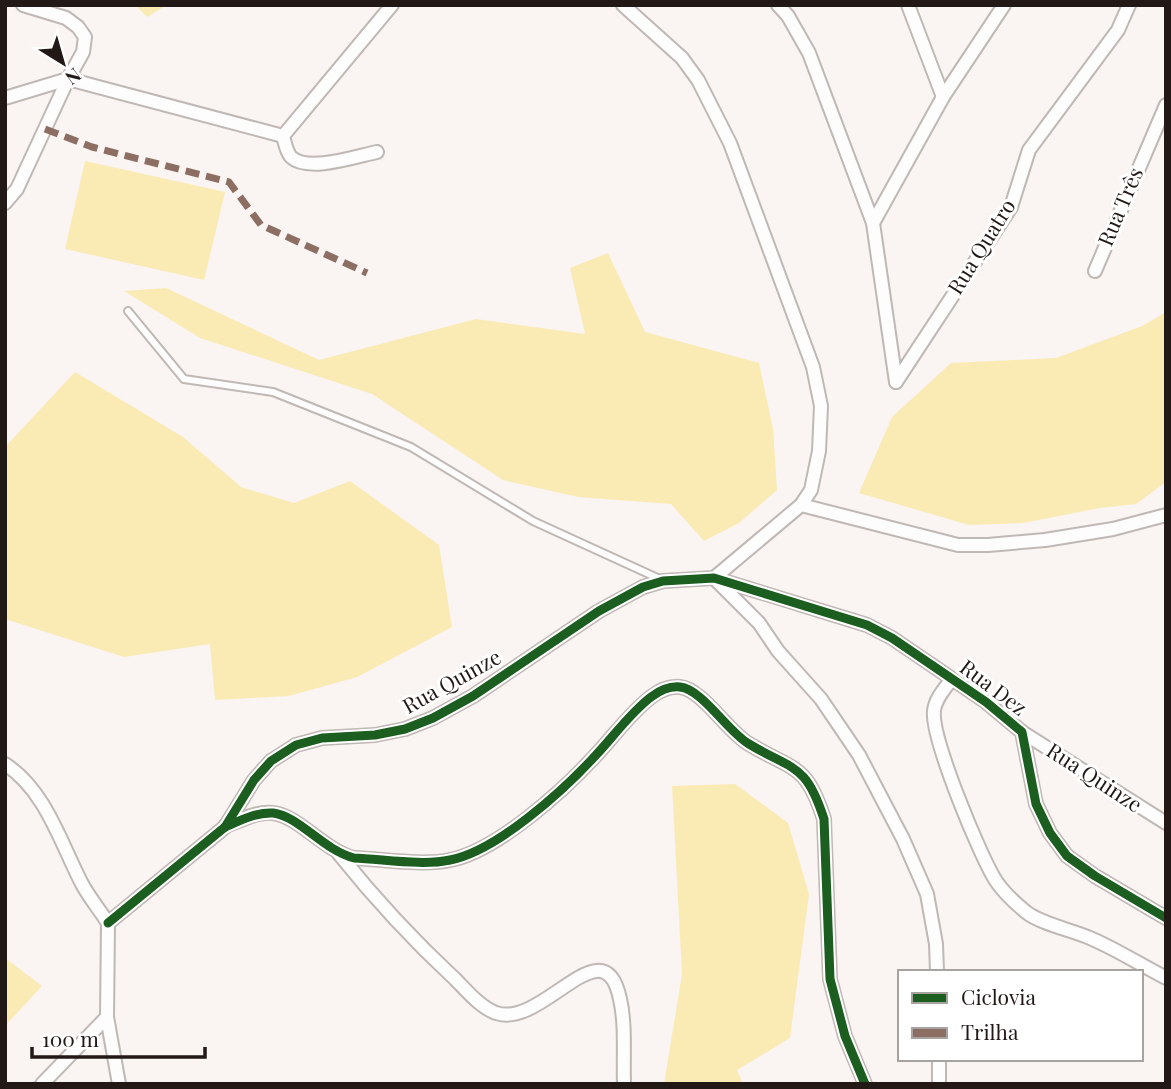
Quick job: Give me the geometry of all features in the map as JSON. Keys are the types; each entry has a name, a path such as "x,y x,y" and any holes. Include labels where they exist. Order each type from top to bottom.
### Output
{"street":[{"path":"5,202 17,189 83,52 85,37 78,27 66,18 23,5"},
{"path":"283,136 392,5"},
{"path":"623,5 682,58 698,80 730,143 813,367 821,406 819,451 811,490 801,505 714,578 759,623 778,651 821,699 859,755 904,839 928,894 936,944 937,970"},
{"path":"778,5 788,16 809,53 873,223"},
{"path":"908,5 943,97"},
{"path":"873,223 943,97 1004,5"},
{"name":"Rua Quatro","path":"873,223 896,382 1011,207 1029,150 1118,30 1129,5"},
{"path":"5,99 68,79 283,136"},
{"name":"Rua Três","path":"1095,271 1166,105"},
{"path":"283,136 292,158 301,163 315,165 377,152"},
{"path":"801,505 958,545 1045,540 1166,515"},
{"name":"Rua Quinze","path":"225,827 254,780 271,761 296,745 322,737 375,735 405,729 433,718 473,696 599,611 643,587 663,581 714,578"},
{"name":"Rua Dez","path":"714,578 867,625 892,638 952,679 1022,732 1036,804 1050,833 1067,856 1166,918"},
{"path":"952,679 937,699 934,711 937,735 982,855 996,882 1028,915 1093,939 1166,978"},
{"path":"339,854 354,858 425,861 451,860 481,849 535,814 593,759 651,697 668,687 683,687 696,694 735,735 792,765 807,780 817,796 824,819 830,979 845,1036 865,1084"},
{"name":"Rua Quinze","path":"1022,732 1166,824"},
{"path":"5,764 24,778 39,798 83,886 108,923 107,1017 119,1084"},
{"path":"108,923 225,827 257,814 273,813 291,819 339,854 418,945 483,1006 498,1014 516,1013 536,1006 584,974 598,969 607,971 615,982 621,1000 624,1084"},
{"path":"43,1084 107,1017"},
{"path":"939,1061 939,1084"}],"lane":[{"path":"128,311 184,379 273,392 411,447 533,521 663,581"}],"shaded area":[{"path":"135,5 167,5 147,17"},
{"path":"85,161 225,192 204,280 65,249"},
{"path":"608,253 645,332 759,363 773,429 777,490 739,523 704,541 671,504 578,497 503,480 372,394 200,338 124,291 166,288 319,360 476,319 585,334 570,268"},
{"path":"1166,312 1166,482 1136,504 1023,523 969,525 859,493 892,417 951,363 1056,358 1142,326"},
{"path":"75,372 183,437 241,487 294,503 350,481 439,545 452,627 357,677 289,696 215,700 210,644 124,657 5,619 5,447"},
{"path":"735,784 788,823 809,894 790,1038 737,1070 743,1084 664,1084 682,974 672,786"},
{"path":"5,958 42,986 5,1026"}],"marked path":[{"path":"45,129 92,147 229,182 261,225 367,273"}],"cycle path":[{"path":"108,923 225,827 254,780 271,761 296,745 322,738 375,735 405,729 433,718 473,696 599,611 643,587 663,581 714,578 867,625 892,638 986,702 1022,732 1036,804 1050,833 1067,856 1166,918"},
{"path":"225,827 254,815 273,813 283,815 332,848 354,858 415,862 450,860 488,845 529,817 582,769 651,697 672,687 688,690 706,703 741,738 797,771 811,787 824,819 830,979 845,1036 865,1084"}]}
